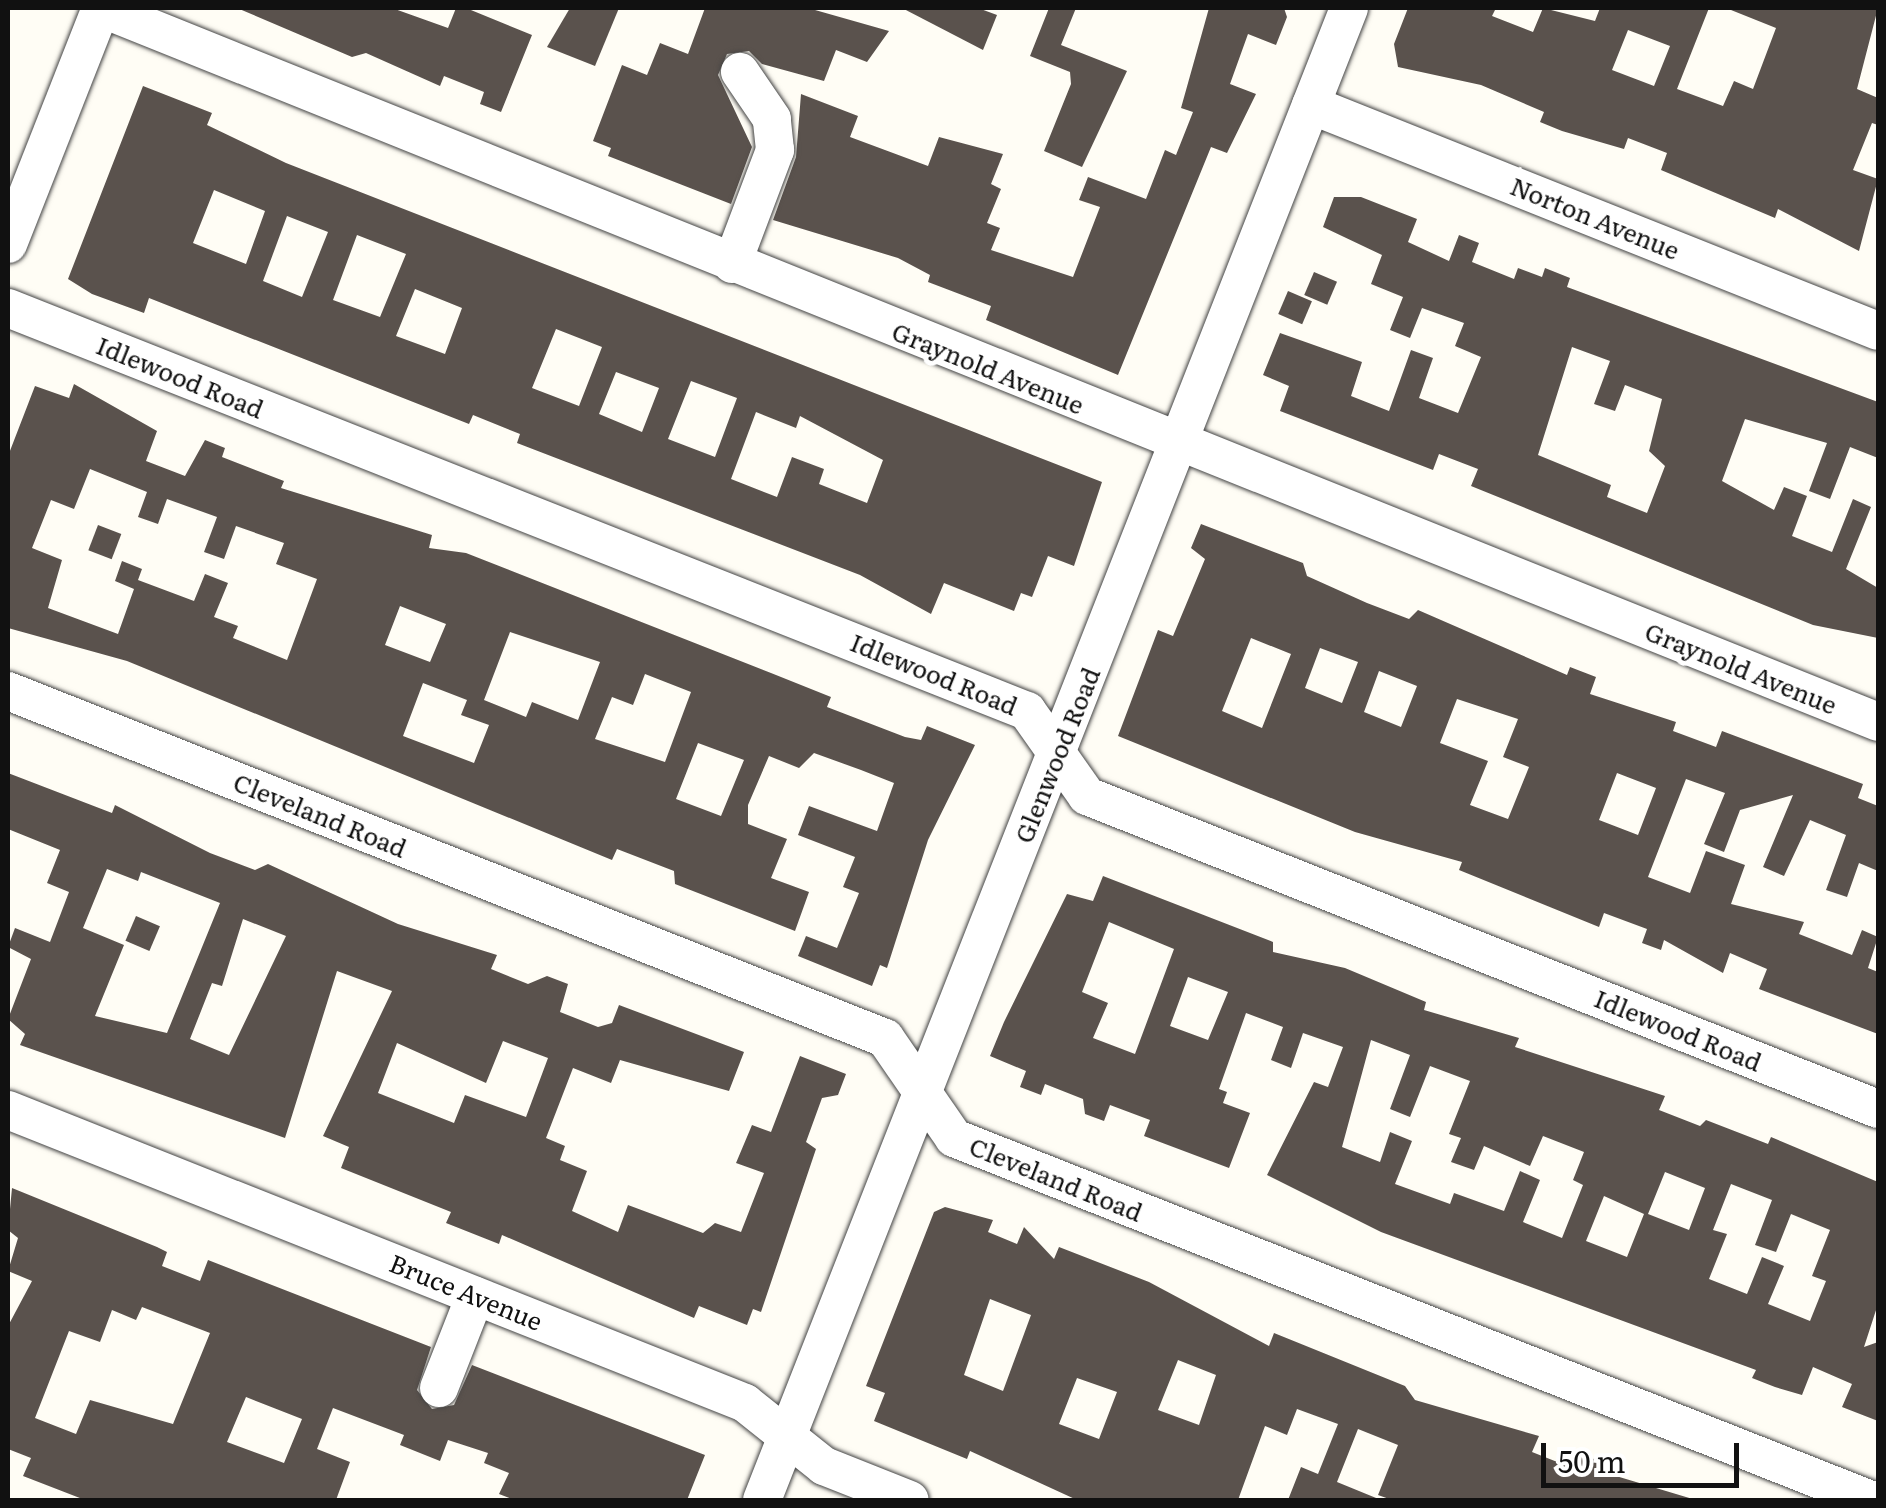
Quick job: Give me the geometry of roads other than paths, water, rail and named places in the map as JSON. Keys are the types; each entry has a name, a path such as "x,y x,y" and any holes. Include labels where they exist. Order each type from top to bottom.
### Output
{"street":[{"path":"8,244 101,8"},
{"name":"Graynold Avenue","path":"101,8 1179,446 1878,722"},
{"name":"Glenwood Road","path":"762,1500 1349,8"},
{"path":"732,264 774,150 772,120 740,72"},
{"name":"Norton Avenue","path":"1311,106 1878,330"},
{"name":"Idlewood Road","path":"8,308 1027,711 1087,796 1878,1109"},
{"name":"Cleveland Road","path":"8,691 885,1038 926,1088 954,1138 1871,1500"},
{"name":"Bruce Avenue","path":"8,1110 745,1403 824,1466 910,1500"},
{"path":"439,1388 474,1296"}]}
